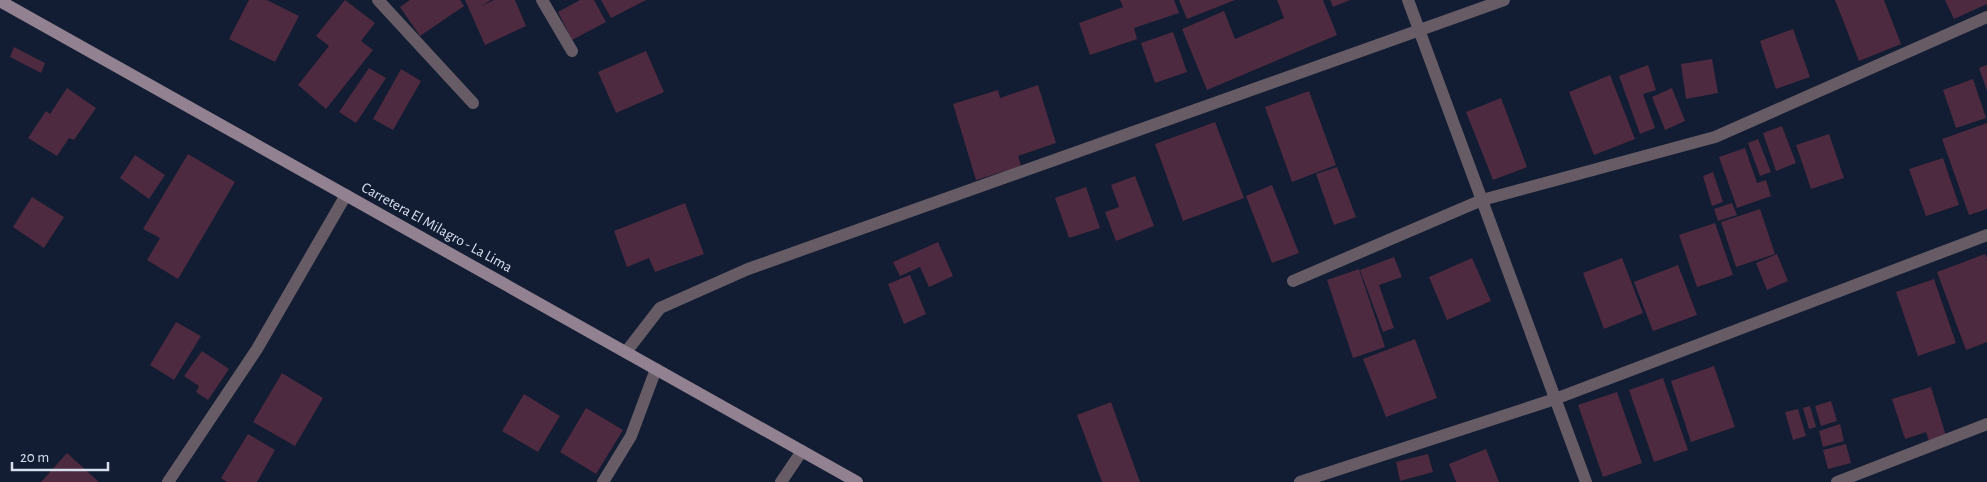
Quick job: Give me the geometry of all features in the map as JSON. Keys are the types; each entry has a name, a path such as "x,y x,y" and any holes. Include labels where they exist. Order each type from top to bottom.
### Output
{"main road":[{"name":"Carretera El Milagro - La Lima","path":"0,1 857,482"}],"street":[{"path":"378,0 473,103"},
{"path":"542,0 572,51"},
{"path":"1408,0 1586,482"},
{"path":"626,352 660,308 748,270 1504,0"},
{"path":"1293,281 1482,200 1715,137 1987,16"},
{"path":"168,482 257,349 346,195"},
{"path":"1300,482 1555,399 1987,235"},
{"path":"603,482 631,436 656,369"},
{"path":"1837,482 1987,424"},
{"path":"781,482 802,451"}],"building":[{"path":"249,0 267,0 299,16 275,62 229,39"},
{"path":"345,0 375,23 361,41 373,50 326,109 298,85 329,46 316,36"},
{"path":"410,0 460,0 464,6 420,36 400,7"},
{"path":"465,0 491,0 481,6 494,0 515,0 526,26 485,45"},
{"path":"580,0 594,0 606,22 572,40 558,12"},
{"path":"601,0 646,0 611,18"},
{"path":"1120,0 1174,0 1179,13 1134,28 1137,39 1090,55 1079,23 1123,7"},
{"path":"1179,0 1235,0 1187,19"},
{"path":"1277,0 1323,0 1337,35 1207,90 1182,29 1224,11 1235,39 1284,18"},
{"path":"1330,0 1350,0 1333,7"},
{"path":"1835,0 1884,0 1901,44 1859,61"},
{"path":"1945,0 1987,0 1987,4 1954,19"},
{"path":"1793,29 1810,77 1776,89 1760,41"},
{"path":"1173,32 1187,72 1155,83 1141,43"},
{"path":"14,47 45,63 41,73 10,57"},
{"path":"646,51 664,92 616,113 598,72"},
{"path":"1712,59 1718,93 1686,99 1681,64"},
{"path":"1648,65 1656,90 1643,94 1655,128 1640,134 1619,76"},
{"path":"1987,65 1987,91 1979,68"},
{"path":"369,68 386,78 356,123 339,112"},
{"path":"401,69 421,81 393,130 373,119"},
{"path":"1610,75 1635,139 1594,155 1569,92"},
{"path":"1973,79 1986,118 1956,128 1943,90"},
{"path":"1038,85 1056,143 1018,156 1021,166 976,180 953,104 998,90 1000,98"},
{"path":"67,88 96,108 74,140 69,138 57,156 28,138 46,111 50,114"},
{"path":"1672,88 1685,121 1665,130 1652,97"},
{"path":"1309,91 1336,165 1292,182 1265,107"},
{"path":"1501,98 1527,167 1493,180 1466,112"},
{"path":"1215,122 1244,198 1183,221 1155,144"},
{"path":"1987,123 1987,209 1969,215 1942,139"},
{"path":"1782,126 1796,163 1776,171 1763,133"},
{"path":"1829,134 1844,178 1811,189 1796,145"},
{"path":"1758,139 1771,172 1760,176 1748,143"},
{"path":"1745,148 1757,183 1766,180 1771,196 1737,208 1719,157"},
{"path":"188,154 235,182 178,279 147,260 160,238 143,229"},
{"path":"135,155 165,175 149,199 120,178"},
{"path":"1943,158 1959,205 1926,216 1909,169"},
{"path":"1337,167 1356,217 1334,225 1316,174"},
{"path":"1713,172 1723,202 1712,206 1703,176"},
{"path":"1135,176 1154,226 1116,241 1105,212 1119,207 1111,185"},
{"path":"1272,185 1299,253 1272,263 1246,196"},
{"path":"1086,187 1100,228 1069,238 1055,198"},
{"path":"32,197 64,217 44,248 13,227"},
{"path":"685,203 704,254 655,272 649,258 627,267 614,231"},
{"path":"1732,203 1737,215 1718,221 1714,209"},
{"path":"1760,209 1775,254 1736,267 1721,222"},
{"path":"1715,223 1733,275 1697,287 1679,235"},
{"path":"938,242 953,276 929,287 920,267 900,276 893,262"},
{"path":"1777,254 1788,281 1767,290 1756,263"},
{"path":"1985,254 1987,258 1987,342 1966,350 1937,272"},
{"path":"1394,257 1402,277 1379,285 1394,328 1383,332 1360,270"},
{"path":"1472,258 1491,301 1447,320 1429,277"},
{"path":"1622,258 1643,313 1604,329 1583,273"},
{"path":"1678,265 1697,315 1653,331 1634,282"},
{"path":"1359,269 1385,347 1353,358 1327,280"},
{"path":"910,275 926,314 904,324 888,284"},
{"path":"1934,279 1956,343 1918,356 1896,292"},
{"path":"176,322 201,336 174,380 150,365"},
{"path":"1415,339 1437,398 1386,417 1363,359"},
{"path":"202,351 229,369 208,400 196,392 199,386 184,376"},
{"path":"1714,366 1735,427 1691,442 1671,381"},
{"path":"282,373 323,398 295,446 253,422"},
{"path":"1663,378 1688,450 1654,462 1629,390"},
{"path":"1931,387 1946,436 1929,441 1926,432 1905,439 1892,399"},
{"path":"1617,392 1642,463 1603,477 1578,405"},
{"path":"524,394 560,416 538,452 502,431"},
{"path":"1831,401 1837,421 1821,426 1815,406"},
{"path":"1111,402 1140,482 1102,482 1077,415"},
{"path":"1810,406 1816,427 1809,429 1803,408"},
{"path":"586,408 623,430 596,474 560,452"},
{"path":"1798,409 1806,436 1793,440 1785,412"},
{"path":"1840,424 1844,441 1823,447 1819,431"},
{"path":"248,434 275,450 257,482 227,482 221,478"},
{"path":"1846,444 1851,463 1828,469 1823,450"},
{"path":"1486,449 1499,482 1456,482 1449,464"},
{"path":"67,453 99,482 41,482"},
{"path":"1428,454 1433,472 1400,481 1396,462"}]}
